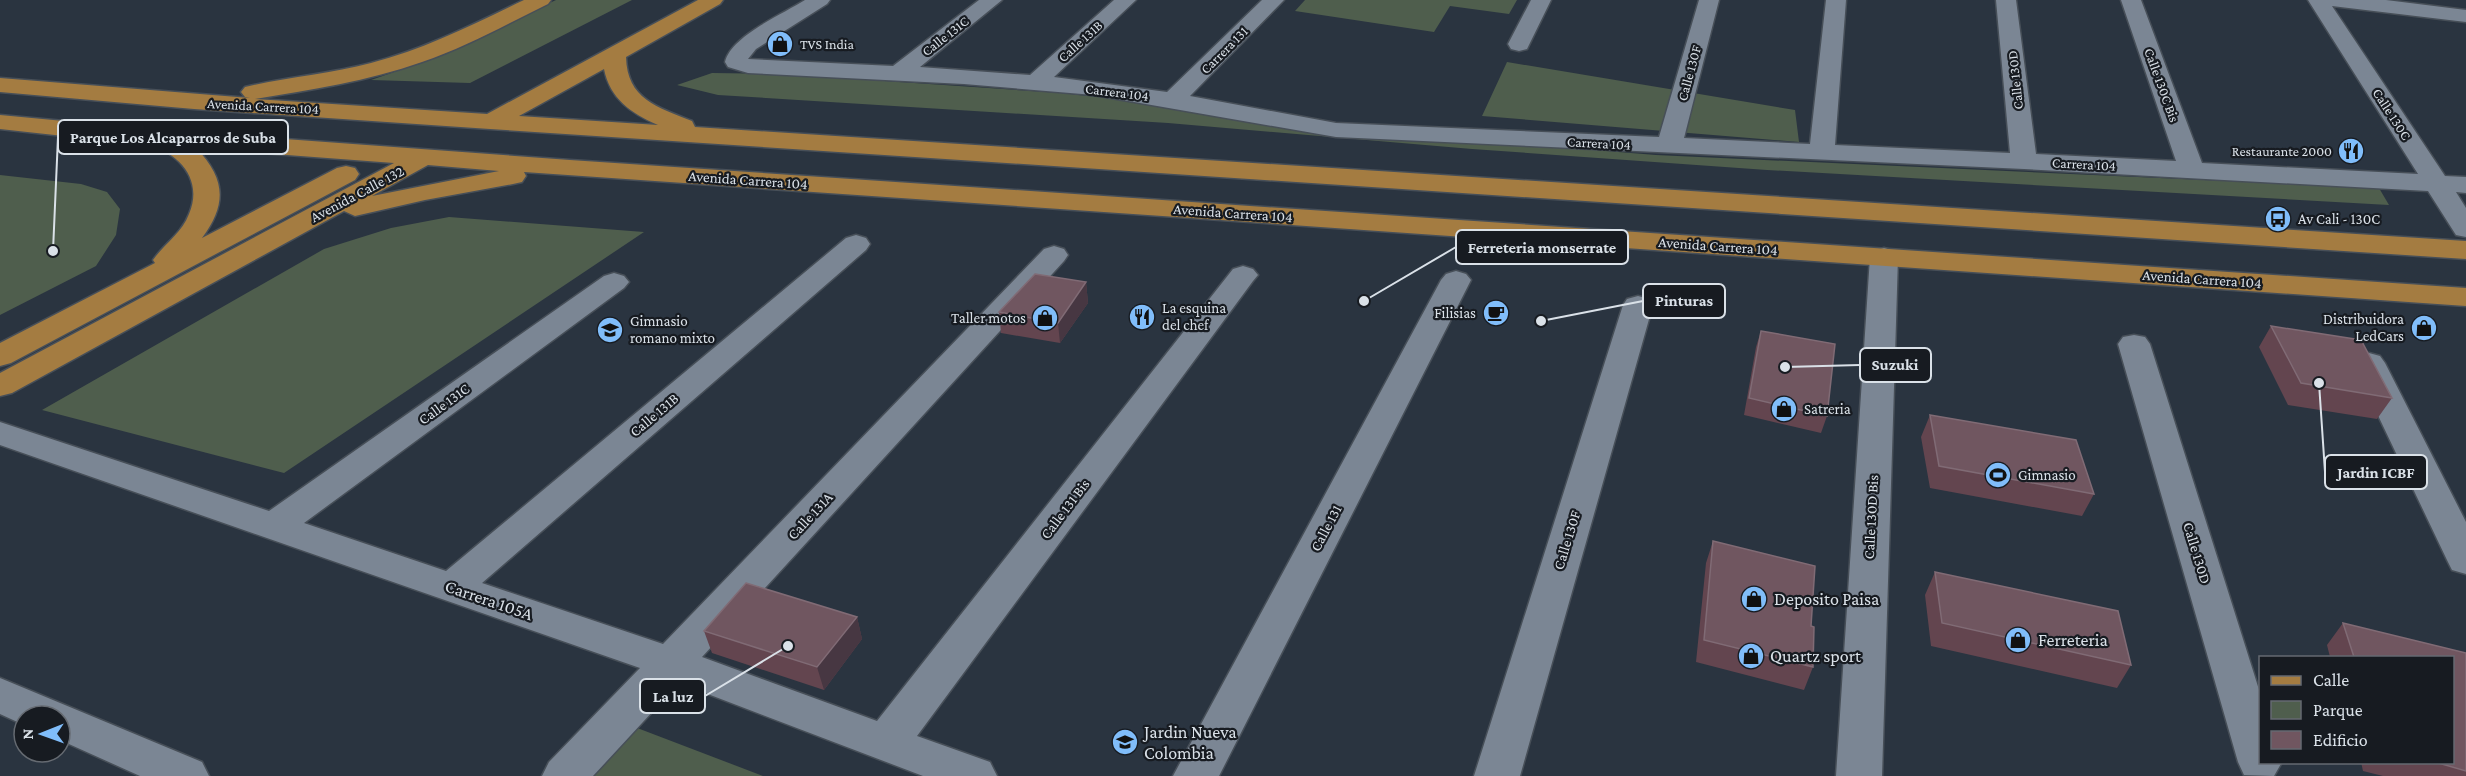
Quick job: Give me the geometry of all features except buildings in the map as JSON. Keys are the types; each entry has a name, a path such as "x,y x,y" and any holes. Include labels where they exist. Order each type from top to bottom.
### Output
{"main road":[{"path":"194,102 321,81 386,66 455,40 541,0"},
{"name":"Avenida Calle 132","path":"0,356 674,0"},
{"name":"Avenida Calle 132","path":"0,386 713,0"},
{"path":"615,54 613,70 618,85 631,100 653,114 674,123 723,135"},
{"name":"Avenida Carrera 104","path":"0,85 194,102 2466,249"},
{"name":"Avenida Carrera 104","path":"0,123 149,137 570,168 2466,297"},
{"path":"147,279 180,248 201,220 209,195 205,174 185,152 149,137"},
{"path":"307,221 425,192 570,168"}],"street":[{"name":"Carrera 104","path":"820,0 748,44 738,53 736,62 748,66 897,73 1034,83 1174,99 1295,125 1336,130 2024,161 2466,185"},
{"name":"Calle 131C","path":"897,73 992,0"},
{"name":"Calle 131B","path":"1034,83 1126,0"},
{"name":"Carrera 131","path":"1174,99 1274,0"},
{"path":"1519,44 1541,0"},
{"name":"Calle 130F","path":"1669,146 1709,0"},
{"path":"1822,153 1836,0"},
{"name":"Calle 130D","path":"2006,0 2024,161"},
{"name":"Calle 130C Bis","path":"2131,0 2192,171"},
{"name":"Calle 130C","path":"2318,0 2466,229"},
{"path":"2334,0 2466,16"},
{"name":"Calle 131B","path":"452,587 856,244"},
{"name":"Calle 131A","path":"565,776 1054,255"},
{"name":"Calle 130D Bis","path":"1858,776 1884,257"},
{"name":"Calle 131 Bis","path":"886,743 1243,275"},
{"name":"Calle 131","path":"1196,776 1455,280"},
{"name":"Calle 131C","path":"274,525 614,282"},
{"name":"Calle 130F","path":"1497,776 1638,305"},
{"name":"Calle 130D","path":"2134,344 2259,759"},
{"path":"2364,353 2466,560"},
{"name":"Carrera 105A","path":"0,433 672,663 974,776"},
{"path":"0,695 21,704"},
{"path":"72,726 186,776"}],"green space":[{"path":"556,0 632,0 470,83 371,80 420,63"},
{"path":"1305,0 1517,0 1509,14 1450,6 1434,32 1295,11"},
{"path":"1507,62 1795,110 1799,142 1482,116"},
{"path":"712,73 781,74 1061,93 1482,141 1656,155 2379,188 2389,205 1767,170 1472,149 1168,123 718,95 677,85"},
{"path":"0,175 81,184 107,192 120,209 116,235 96,266 0,315"},
{"path":"449,217 644,232 284,473 42,410 324,249 391,228"},
{"path":"632,726 763,776 586,776"}],"place":[{"name":"TVS India","path":"780,44"},
{"name":"Restaurante 2000","path":"2351,151"},
{"name":"Av Cali - 130C","path":"2278,219"},
{"name":"Parque Los Alcaparros de Suba","path":"53,251"},
{"name":"Ferreteria monserrate","path":"1364,301"},
{"name":"Filisias","path":"1496,313"},
{"name":"La esquina del chef","path":"1142,317"},
{"name":"Taller motos","path":"1045,318"},
{"name":"Pinturas","path":"1541,321"},
{"name":"Distribuidora LedCars","path":"2424,328"},
{"name":"Gimnasio romano mixto","path":"610,330"},
{"name":"Suzuki","path":"1785,367"},
{"name":"Jardin ICBF","path":"2319,383"},
{"name":"Satreria","path":"1784,409"},
{"name":"Gimnasio","path":"1998,475"},
{"name":"Deposito Paisa","path":"1754,599"},
{"name":"Ferreteria","path":"2018,640"},
{"name":"La luz","path":"788,646"},
{"name":"Quartz sport","path":"1751,656"},
{"name":"Jardin Nueva Colombia","path":"1125,742"}]}
